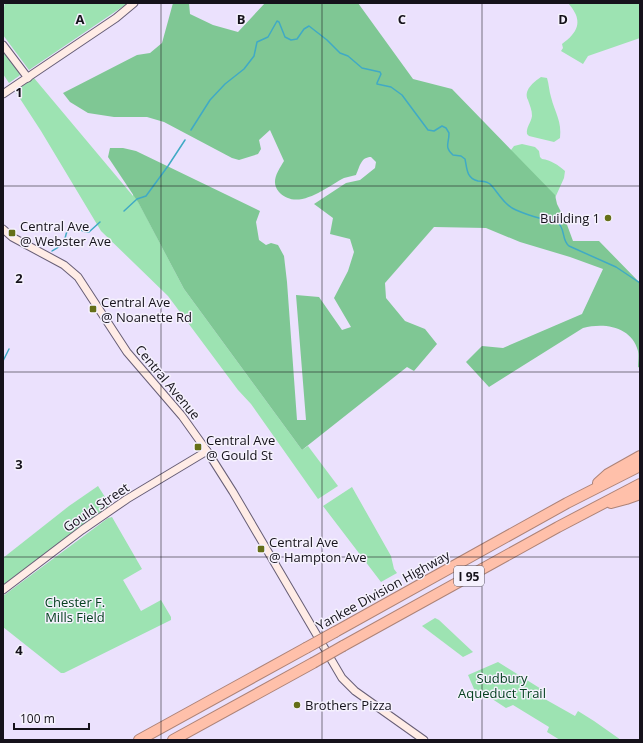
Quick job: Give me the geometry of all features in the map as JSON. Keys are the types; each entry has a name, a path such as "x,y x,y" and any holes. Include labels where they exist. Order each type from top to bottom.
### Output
{"highway":[{"path":"587,493 608,474 640,456"},
{"name":"Yankee Division Highway","path":"140,740 587,493 640,466"},
{"name":"I 95","path":"173,740 595,507 640,484"},
{"path":"595,507 626,500 640,494"}],"main road":[{"path":"3,94 122,14 134,3"},
{"path":"3,45 28,78"},
{"name":"Central Avenue","path":"4,233 61,262 76,274 127,352 182,416 207,451 342,678 355,691 424,740"},
{"name":"Gould Street","path":"3,590 88,526 133,496 207,451"}],"green space":[{"path":"5,3 128,3 29,70 3,35 3,12"},
{"path":"173,3 189,3 190,14 213,25 238,32 265,3 358,3 413,79 452,89 555,195 557,204 573,241 599,241 640,283 640,368 638,367 638,351 630,336 616,328 608,326 591,326 583,328 489,387 466,362 482,346 503,348 582,314 603,269 570,257 520,242 486,228 434,227 385,283 386,298 405,321 425,329 437,344 414,371 407,367 302,450 184,289 138,202 108,157 110,148 123,148 136,151 260,211 256,222 259,240 266,245 271,243 278,245 284,256 297,420 306,420 296,295 319,297 342,330 351,327 334,298 348,271 354,252 350,239 330,234 333,218 314,204 346,183 360,180 375,168 376,162 371,157 368,157 361,163 356,175 344,178 312,196 295,200 287,198 276,188 276,176 284,161 270,130 259,140 261,149 258,154 239,160 232,158 164,122 147,117 114,117 88,113 70,102 63,93 137,55 150,53 162,43"},
{"path":"568,3 640,3 640,38 588,56 583,64 561,51 563,48 562,44 570,38 578,23 574,11"},
{"path":"3,49 21,73 9,83 3,74"},
{"path":"541,77 547,78 550,95 560,127 560,138 554,142 529,136 527,134 527,129 532,116 527,93 535,81"},
{"path":"34,78 133,196 133,192 184,289 302,450 308,446 338,486 318,499 251,404 238,390 168,296 101,231 41,131 15,91"},
{"path":"522,144 535,147 539,151 542,159 554,163 565,171 564,178 555,198 508,154 514,146"},
{"path":"98,486 110,505 3,585 3,558 69,506"},
{"path":"352,487 391,556 394,569 397,573 381,582 323,506"},
{"name":"Chester F. Mills Field","path":"112,517 142,569 123,580 141,611 161,600 171,617 171,620 64,673 61,673 3,627 3,596 108,518"},
{"name":"Sudbury Aqueduct Trail","path":"435,618 473,652 463,657 422,626"},
{"name":"Sudbury Aqueduct Trail","path":"498,662 546,692 543,698 575,716 578,711 621,740 560,740 547,732 549,727 513,705 506,708 474,689 468,675"}],"waterway":[{"path":"191,130 210,100 225,84 244,69 254,56 257,42 268,37 277,21 279,22 285,37 291,40 297,39 304,29 309,26 327,40 340,53 348,56 362,68 380,72 381,74 377,84 391,87 402,95 428,130 434,131 442,126 446,128 449,133 449,150 453,155 461,156 465,159 471,178 490,184 512,208 541,219 553,220 557,222 562,227 565,241 569,246 616,267 640,283"},
{"path":"124,211 137,199 146,196 185,140"},
{"path":"52,251 63,243 68,230 77,228 84,232 89,232 100,222"},
{"path":"3,361 9,349"}],"place":[{"name":"Building 1","path":"608,218"},
{"name":"Central Ave @ Webster Ave","path":"12,233"},
{"name":"Central Ave @ Noanette Rd","path":"93,309"},
{"name":"Central Ave @ Gould St","path":"198,447"},
{"name":"Central Ave @ Hampton Ave","path":"261,549"},
{"name":"Brothers Pizza","path":"297,705"}]}
